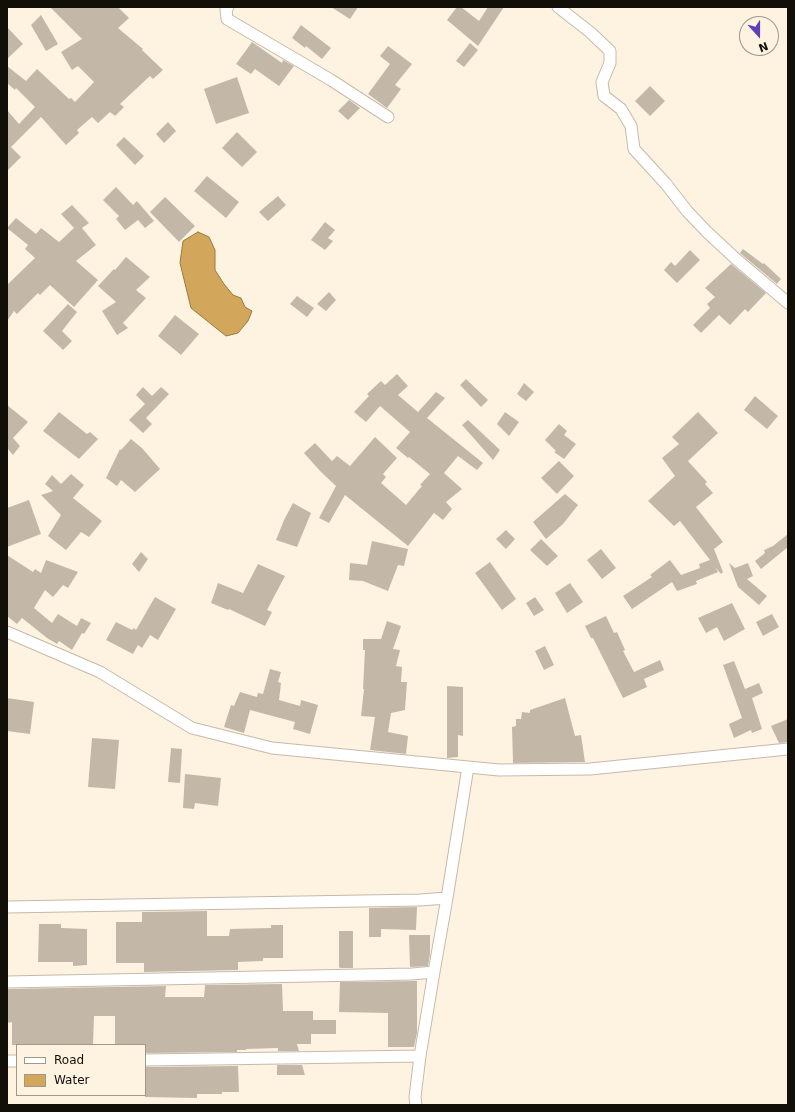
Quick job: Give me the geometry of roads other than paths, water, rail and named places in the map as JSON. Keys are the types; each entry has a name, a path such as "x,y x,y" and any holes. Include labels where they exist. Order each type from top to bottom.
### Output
{"street":[{"path":"228,7 226,9 227,19 331,80 388,117"},
{"path":"558,7 590,32 610,51 610,63 602,82 604,96 621,109 631,126 634,149 707,232 788,303"},
{"path":"7,632 100,672 192,728 272,748 499,770 590,769 788,749"},
{"path":"416,1105 415,1097 420,1056 468,767"},
{"path":"7,907 420,900 447,898"},
{"path":"7,982 404,974 434,972"},
{"path":"146,1060 420,1056"}],"water":[{"path":"198,232 209,237 215,250 215,270 224,284 233,295 241,298 245,307 252,311 248,321 238,333 226,336 191,308 180,263 183,241"}]}
